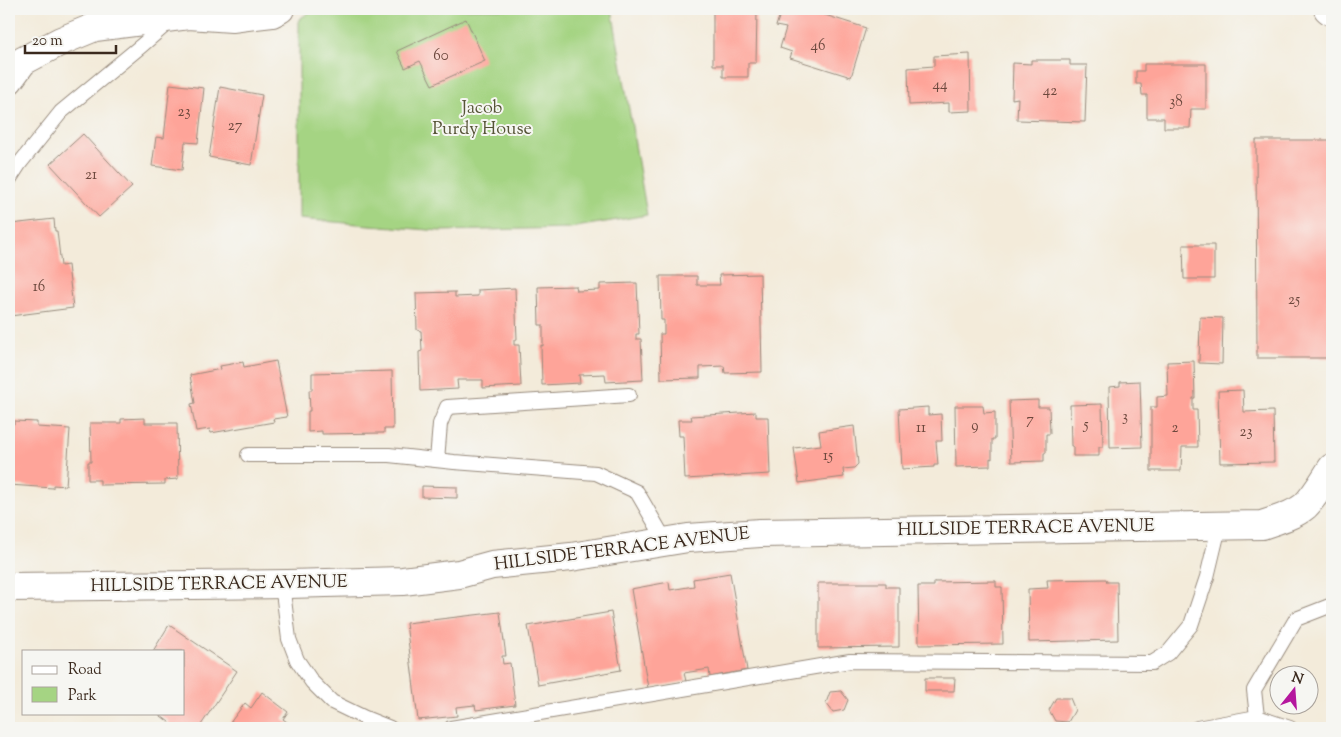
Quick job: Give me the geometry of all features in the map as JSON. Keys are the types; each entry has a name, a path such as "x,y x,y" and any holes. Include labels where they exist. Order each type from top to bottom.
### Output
{"street":[{"path":"9,80 24,61 61,41 95,28 189,15 232,18 272,13 280,9"},
{"path":"1328,9 1332,12"},
{"name":"HILLSIDE TERRACE AVENUE","path":"9,587 403,582 459,574 492,565 571,556 688,538 760,533 1262,525 1289,515 1304,506 1332,468"}],"lane":[{"path":"9,180 20,163 61,112 175,17"},
{"path":"437,460 440,424 447,407 629,395"},
{"path":"248,455 389,455 596,473 637,492 666,542"},
{"path":"451,728 850,661 1152,663 1168,653 1190,625 1207,577 1220,526"},
{"path":"282,584 289,639 296,660 312,682 332,702 390,728"},
{"path":"1257,717 1254,690 1296,619 1332,605"},
{"path":"1196,728 1257,717 1290,728"}],"green space":[{"name":"Jacob Purdy House","path":"315,9 612,9 647,215 570,228 440,231 299,219 299,19"}],"building":[{"path":"713,9 762,9 762,11 757,11 756,63 748,63 748,77 723,77 723,65 713,65"},
{"path":"782,9 806,9 866,28 851,77 790,58 792,52 780,48 786,28 776,26"},
{"path":"466,19 485,61 432,85 420,61 405,68 397,51"},
{"path":"970,54 971,111 949,112 949,103 909,105 908,68 934,66 934,56"},
{"path":"1031,60 1070,60 1070,65 1087,65 1085,122 1017,120 1018,98 1012,99 1013,63 1031,64"},
{"path":"1144,64 1206,64 1206,109 1191,109 1190,128 1164,128 1164,118 1147,118 1147,95 1142,95 1141,84 1136,84 1136,71 1144,71"},
{"path":"170,84 204,88 198,143 185,142 182,170 152,166 156,137 164,138"},
{"path":"220,87 262,95 251,165 209,157"},
{"path":"83,134 132,187 99,217 50,164"},
{"path":"1256,140 1332,140 1332,358 1257,358"},
{"path":"54,219 61,266 68,265 73,308 10,316 9,244 13,243 11,224"},
{"path":"1183,245 1214,245 1214,279 1184,279"},
{"path":"760,274 762,372 725,373 724,366 700,367 700,378 661,379 660,334 664,334 664,320 661,320 660,276 697,276 697,285 720,285 719,275"},
{"path":"637,283 639,334 636,334 636,339 641,339 643,380 606,382 605,374 579,375 580,383 542,385 541,345 543,346 543,325 539,325 538,287 576,286 577,291 600,290 600,284"},
{"path":"515,288 517,339 514,340 514,345 519,345 521,386 483,388 483,380 457,380 458,389 420,391 419,352 422,351 421,331 417,330 416,293 455,292 455,297 478,296 478,290"},
{"path":"1200,317 1223,318 1222,364 1199,363"},
{"path":"276,361 287,417 273,419 274,422 211,433 210,429 196,431 191,404 195,403 190,375 221,369 220,366 243,362 244,367"},
{"path":"1194,361 1195,398 1193,398 1193,410 1197,410 1198,447 1182,447 1181,471 1151,471 1151,407 1157,407 1157,397 1168,396 1167,362"},
{"path":"392,371 393,429 384,429 384,433 322,434 322,431 308,432 309,390 312,390 312,373"},
{"path":"1140,381 1142,447 1110,448 1109,387 1120,386 1120,382"},
{"path":"1243,390 1244,412 1273,411 1274,462 1220,463 1218,391"},
{"path":"1038,400 1038,407 1049,407 1050,434 1046,434 1044,461 1011,462 1009,401"},
{"path":"1102,404 1103,447 1099,447 1099,456 1073,456 1070,405"},
{"path":"955,406 983,406 984,413 995,412 995,439 992,439 990,466 956,467"},
{"path":"928,407 928,415 941,414 942,441 936,441 938,465 934,465 934,467 902,469 899,409"},
{"path":"756,412 756,417 768,417 770,474 685,479 683,436 679,436 678,420 692,420 691,416"},
{"path":"145,418 145,423 177,423 178,479 165,480 165,484 100,485 100,480 88,480 88,462 91,462 90,423 121,423 121,419"},
{"path":"14,421 37,422 37,427 70,429 66,486 53,485 53,488 9,485 9,424 14,424"},
{"path":"854,426 858,464 854,468 843,469 844,477 799,483 794,448 821,445 819,431"},
{"path":"422,486 457,487 457,498 422,497"},
{"path":"730,573 747,670 710,677 709,669 684,673 686,681 648,688 631,589 669,582 670,590 694,586 693,579"},
{"path":"1106,579 1107,582 1117,582 1118,640 1029,642 1028,589 1048,588 1047,580"},
{"path":"996,581 996,587 1002,587 1003,644 919,645 918,586 934,586 934,582"},
{"path":"818,583 886,583 886,587 899,587 899,647 818,648"},
{"path":"500,612 506,656 502,656 503,664 510,663 515,705 476,710 475,705 456,707 457,716 418,720 406,623"},
{"path":"611,612 621,670 538,685 528,626"},
{"path":"169,625 237,671 199,728 165,728 169,722 158,714 185,714 185,650 154,650"},
{"path":"925,678 955,678 954,691 925,691"},
{"path":"841,691 848,700 844,710 833,712 826,703 830,692"},
{"path":"262,692 288,712 283,719 295,728 226,728 245,703 251,708"},
{"path":"1056,698 1070,698 1075,710 1068,722 1055,721 1049,710"}]}
